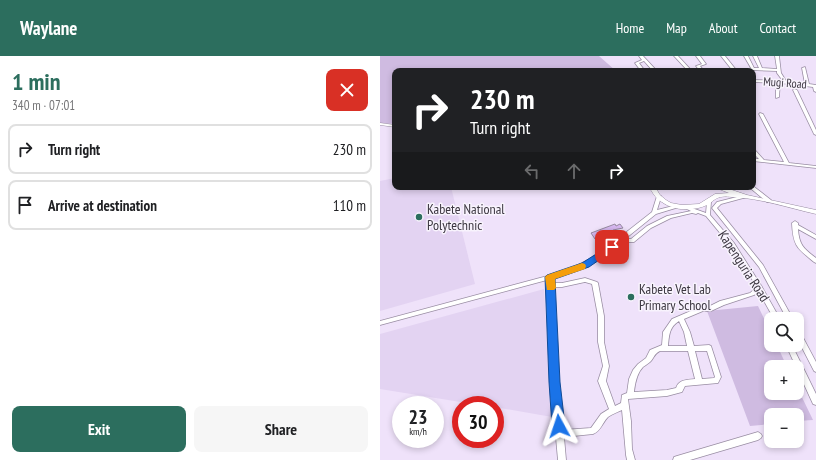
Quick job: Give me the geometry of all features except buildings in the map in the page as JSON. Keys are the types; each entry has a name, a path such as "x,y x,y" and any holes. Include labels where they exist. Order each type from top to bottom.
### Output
{"main road":[{"path":"380,124 392,126"},
{"path":"655,190 659,197 666,202 687,208 726,195 746,196"},
{"path":"711,200 714,190"},
{"path":"727,190 815,212"}],"street":[{"path":"641,56 652,68"},
{"path":"676,56 687,68"},
{"path":"698,56 704,64 698,66 700,68"},
{"path":"723,56 733,68"},
{"path":"746,56 752,68"},
{"path":"755,56 761,69"},
{"path":"777,56 779,70 784,82"},
{"path":"641,68 636,63 644,60"},
{"path":"804,68 807,85"},
{"path":"756,69 779,70"},
{"name":"Mugi Road","path":"756,81 784,82 815,86"},
{"path":"777,97 778,82"},
{"path":"815,86 816,92"},
{"path":"795,90 816,134"},
{"path":"761,114 787,163"},
{"path":"756,153 763,161"},
{"path":"756,160 816,167"},
{"path":"755,190 769,201"},
{"path":"746,196 719,203 714,208 761,266 786,312"},
{"path":"654,213 659,197"},
{"path":"708,215 711,200"},
{"path":"380,323 550,281 598,258 654,213 677,206"},
{"path":"687,208 708,215"},
{"path":"620,240 632,241 658,221 680,214 692,212 708,215"},
{"name":"Kapenguria Road","path":"708,215 740,255 773,312"},
{"path":"816,238 795,224 796,242 799,247 816,261"},
{"path":"740,255 751,253"},
{"path":"550,281 562,285 586,280 595,283 601,316 601,342 606,366 602,381 613,411"},
{"path":"550,281 554,382 562,460"},
{"path":"661,349 665,346 666,332 674,321 702,309 709,309 722,303 752,294 760,288"},
{"path":"681,319 687,332 699,382"},
{"path":"804,346 816,369"},
{"path":"559,434 593,431 596,429 604,416 613,411 619,410 623,405 625,397 630,394 667,393 679,390 683,383 716,381 718,377 709,348 661,349 652,352 649,361 638,367 631,385 630,394"},
{"path":"793,352 816,402"},
{"path":"623,405 627,414 627,429 631,460"},
{"path":"677,460 758,436"}],"shaded area":[{"path":"380,56 599,56 613,68 392,68 392,124 380,123"},
{"name":"Kabete National Polytechnic","path":"392,179 392,190 452,190 475,284 380,311 380,181"},
{"path":"544,289 552,417 504,409 504,396 452,396 452,401 444,399 444,396 423,396 380,389 380,334"},
{"path":"758,306 764,318 764,352 780,352 784,360 764,360 764,400 803,400 813,420 804,421 804,408 764,408 764,425 750,426 707,311"}],"slow traffic":[{"path":"551,288 550,277 582,266"}],"place":[{"name":"Kabete National Polytechnic","path":"419,217"},
{"name":"Kabete Vet Lab Primary School","path":"631,297"}],"route":[{"path":"559,426 554,382 550,277 585,265 598,258 612,247"}]}
